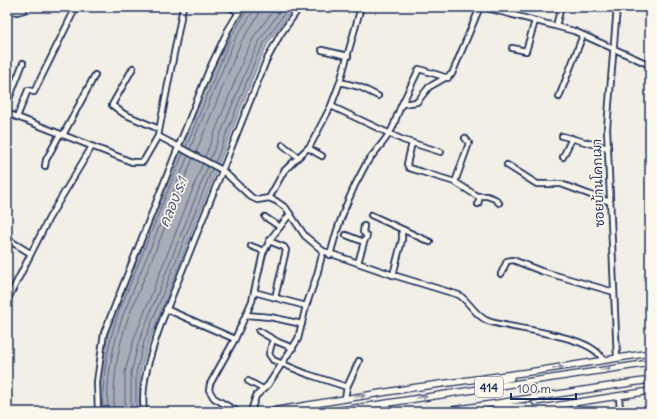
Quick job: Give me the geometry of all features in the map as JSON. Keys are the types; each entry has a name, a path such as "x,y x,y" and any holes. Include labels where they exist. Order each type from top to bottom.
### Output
{"main road":[{"name":"414","path":"266,412 346,398 536,371 650,352"},
{"name":"414","path":"333,412 457,391 650,363"},
{"path":"457,391 536,371"},
{"name":"414","path":"440,412 650,380"},
{"name":"414","path":"515,412 650,391"},
{"path":"474,408 550,406"}],"street":[{"path":"7,10 17,12 24,10 25,7"},
{"path":"17,117 28,90 34,92 76,7"},
{"path":"7,113 62,134 91,148 132,162 143,162 158,136 183,7"},
{"path":"229,7 238,12"},
{"path":"98,412 97,382 104,333 209,70 228,30 242,7"},
{"path":"144,412 143,403 148,359 166,310 266,61 280,35 300,7"},
{"path":"269,198 278,180 308,148 330,106 340,82 361,7"},
{"path":"402,104 417,102 429,87 448,78 458,63 482,7 501,9 535,21 556,26 614,48 650,65"},
{"path":"556,26 561,7"},
{"name":"ซอยบ้านโคกเมา","path":"617,7 607,128 617,358"},
{"path":"512,48 526,51 535,21"},
{"path":"559,97 582,35"},
{"path":"322,50 348,56"},
{"path":"7,104 24,63"},
{"path":"133,68 112,105 124,114 159,129"},
{"path":"330,254 336,230 358,179 392,128 395,116 419,69 448,78"},
{"path":"44,166 95,74"},
{"path":"340,82 360,88 378,96"},
{"path":"330,106 412,143 441,152"},
{"path":"158,136 222,170 251,197 257,200 269,198 276,200 290,214 305,236 323,251 393,275 459,295 465,299 478,314 488,321 562,337 592,349 601,355 603,360"},
{"path":"562,136 608,148"},
{"path":"455,182 469,143 465,138"},
{"path":"564,157 572,138"},
{"path":"412,143 407,164 408,168 455,182 480,196 494,199 499,203"},
{"path":"282,145 298,157"},
{"path":"7,301 30,253 91,148"},
{"path":"308,148 322,156"},
{"path":"507,165 538,184 561,184 610,202"},
{"path":"478,204 480,196"},
{"path":"238,412 214,398 209,390 210,384 235,340 246,315 254,292 264,251 269,241 290,214"},
{"path":"371,214 430,242"},
{"path":"265,218 280,227"},
{"path":"358,263 367,236 363,232 364,226"},
{"path":"393,275 402,240 402,230"},
{"path":"346,235 354,236 364,242"},
{"path":"7,239 30,253"},
{"path":"269,241 284,247 286,250 275,298"},
{"path":"251,246 264,251"},
{"path":"253,412 252,408 254,400 283,364 298,339 306,306 323,251"},
{"path":"501,274 507,261 513,260 541,272 614,292"},
{"path":"254,292 306,306"},
{"path":"166,310 235,340"},
{"path":"246,315 270,317 302,324"},
{"path":"259,331 293,348"},
{"path":"273,339 269,354 273,360 307,374 347,387"},
{"path":"346,398 347,387 359,361"},
{"path":"248,381 263,389"},
{"path":"619,396 620,412"}],"water":[{"name":"คลอง ร.1","path":"246,7 294,7 268,43 260,59 148,344 140,373 140,412 99,412 99,386 102,361 106,337 114,312 227,35"}]}
